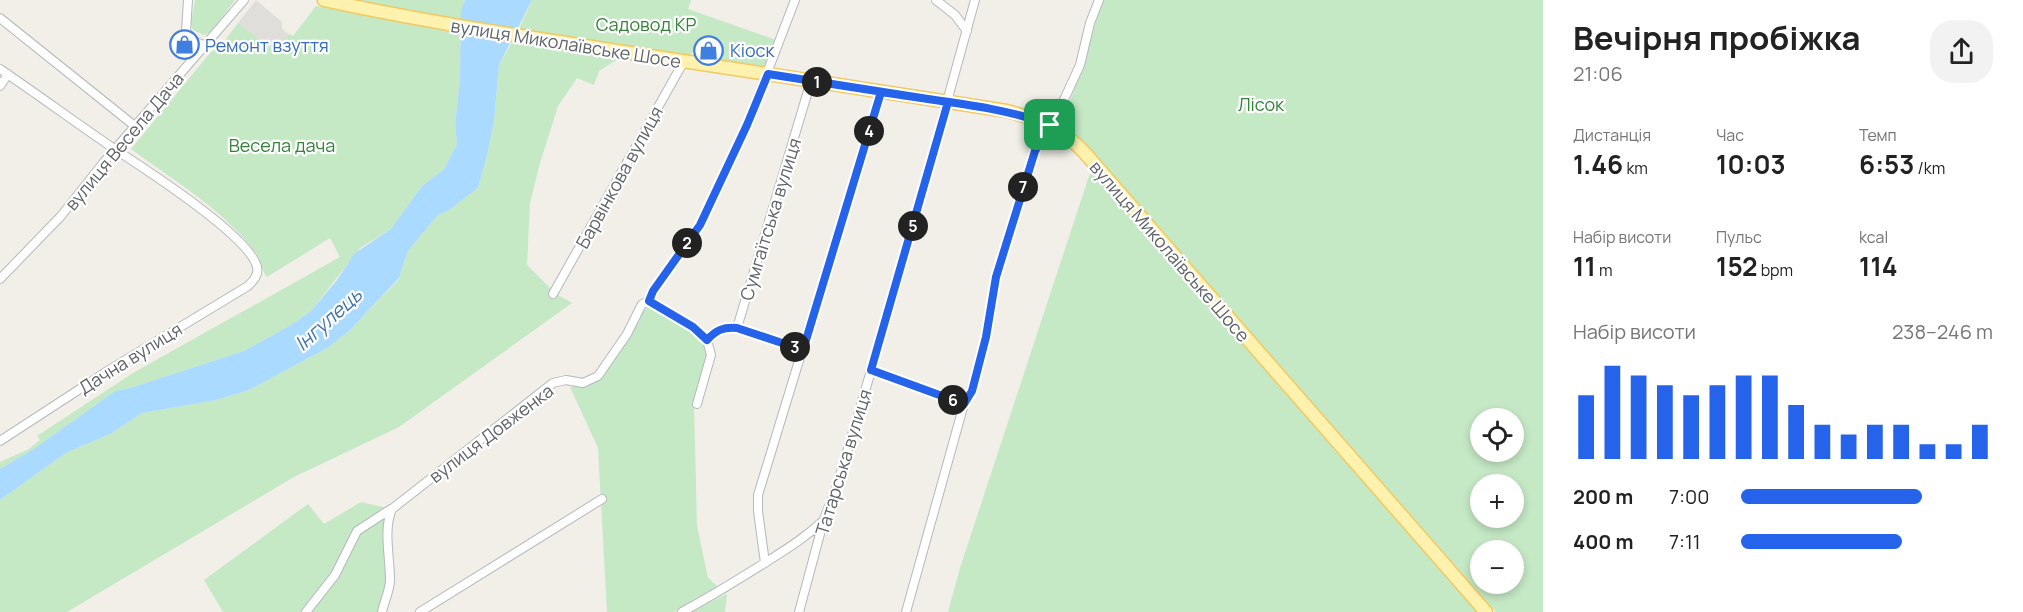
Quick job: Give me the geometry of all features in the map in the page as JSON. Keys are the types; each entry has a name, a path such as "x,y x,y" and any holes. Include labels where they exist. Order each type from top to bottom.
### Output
{"main road":[{"name":"вулиця Миколаївське Шосе","path":"324,0 548,42 1007,111 1050,125 1084,152 1486,612"}],"street":[{"path":"188,0 186,31 194,41 205,46"},
{"name":"вулиця Весела Дача","path":"0,279 61,216 244,0"},
{"name":"вулиця Довженка","path":"306,612 335,575 357,531 365,524 392,508 553,383 566,380 583,382 598,376 627,334 642,304 649,301 653,291 700,225 747,125 795,0"},
{"path":"936,0 955,15 967,31"},
{"name":"Татарська вулиця","path":"799,612 824,519 836,489 871,370 975,0"},
{"path":"906,612 964,404 972,391 986,337 996,277 1031,161 1080,65 1090,23 1100,0"},
{"path":"0,18 136,127"},
{"name":"Барвінкова вулиця","path":"553,294 684,61"},
{"path":"0,69 116,149"},
{"path":"0,86 8,74"},
{"name":"Сумгаїтська вулиця","path":"737,328 811,81"},
{"path":"765,563 758,495 881,92"},
{"name":"Дачна вулиця","path":"0,441 162,336 234,296 248,286 257,274 254,259 236,238 174,189 116,149"},
{"path":"649,301 693,327 707,340 711,356 697,404"},
{"path":"707,340 714,332 726,327 737,328 803,350"},
{"path":"871,370 964,404"},
{"path":"420,612 602,499"},
{"path":"382,612 390,583 387,531 388,517 392,508"},
{"path":"682,612 721,592 804,539 824,519"}],"shaded area":[{"path":"256,0 282,22 282,29 289,34 275,51 238,23"}],"green space":[{"path":"195,0 235,0 211,32 204,35 193,30 191,24"},
{"path":"324,0 465,0 461,21"},
{"name":"Садовод КР","path":"532,0 691,0 688,9 776,40 766,68 719,60 719,45 702,42 690,55 518,31"},
{"name":"Лісок","path":"1103,0 1543,0 1543,612 1496,612 1480,594 1524,594 1524,540 1470,540 1470,582 1087,147 1055,121 1069,105"},
{"name":"Весела дача","path":"316,6 461,33 460,80 455,124 457,144 444,169 422,186 391,229 360,248 311,311 291,325 244,351 115,391 35,448 0,469 0,462 29,449 40,440 37,436 133,373 340,257 330,238 267,277 256,253 229,223 197,196 131,149 210,53 219,47 223,50 229,42 226,39 238,23 275,51 289,34 293,36"},
{"path":"512,42 618,59 599,71 594,85 577,78 558,106 530,203 527,265 555,293 572,303 399,427 294,477 67,612 0,612 0,500 66,453 110,434 142,413 216,400 249,390 329,347 350,330 399,279 408,251 437,216 449,210 478,188 494,121 499,65"},
{"path":"1091,170 1477,612 948,612 960,568"},
{"path":"651,305 703,341 707,355 694,405 697,526 708,578 719,588 674,612 607,612 598,448 570,387 586,385 601,379 617,351 640,320 641,312"},
{"path":"361,502 392,509 389,517 390,583 382,612 223,612 204,580 308,504 324,524"},
{"path":"726,594 725,612 692,612"}],"water":[{"name":"Інгулець","path":"465,0 532,0 499,65 494,121 478,188 449,210 437,216 408,251 399,278 350,330 329,347 249,390 216,400 142,413 110,434 66,453 0,500 0,469 35,448 115,391 244,351 291,325 311,311 337,280 355,253 391,229 422,186 444,169 457,144 455,124 460,80 461,11"}],"place":[{"name":"Ремонт взуття","path":"184,45"},
{"name":"Кіоск","path":"709,50"}],"route":[{"path":"768,74 1007,111 1050,125 1035,151 996,277 986,337 972,391 964,404 871,370 948,102 881,92 803,350 737,328 726,327 714,332 707,340 693,327 649,301 653,291 700,225 768,74"}]}
